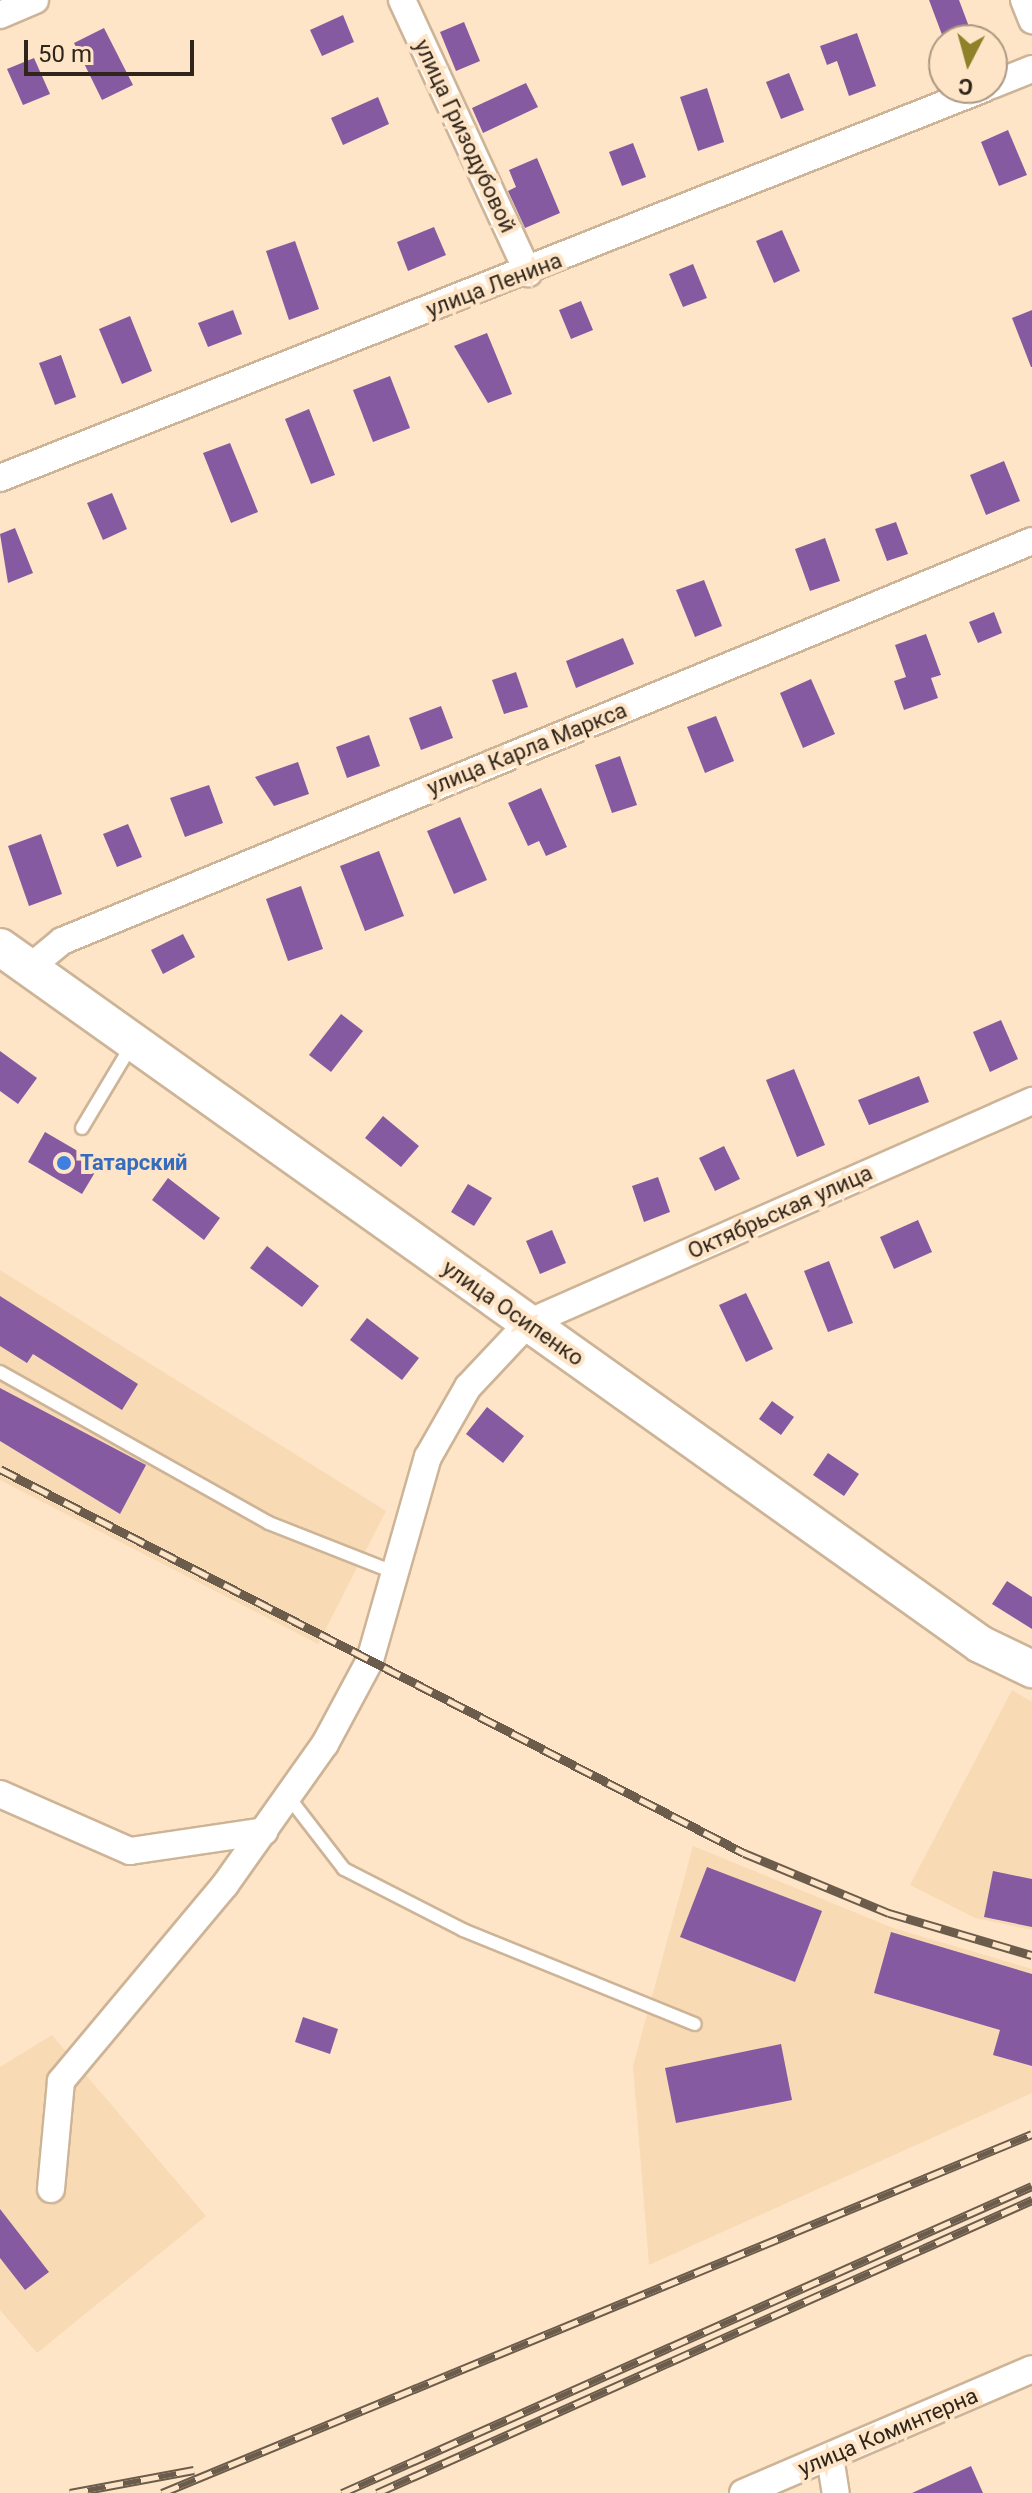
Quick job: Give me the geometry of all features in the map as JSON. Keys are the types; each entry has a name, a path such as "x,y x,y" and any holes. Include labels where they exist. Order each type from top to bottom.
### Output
{"street":[{"path":"0,15 35,0"},
{"name":"улица Гризодубовой","path":"402,0 528,273"},
{"path":"1024,0 1032,20"},
{"path":"1008,79 1032,69"},
{"name":"улица Ленина","path":"0,478 528,273 945,104"},
{"name":"улица Карла Маркса","path":"14,958 62,941 1032,541"},
{"name":"улица Осипенко","path":"14,958 980,1644 1032,1669"},
{"name":"Октябрьская улица","path":"528,1323 1032,1101"},
{"path":"51,2189 61,2081 265,1831 325,1744 370,1660 400,1575 428,1457 468,1387 528,1323"},
{"path":"0,1794 130,1851 265,1831"},
{"name":"улица Коминтерна","path":"743,2493 1032,2369"},
{"path":"830,2457 836,2493"}],"lane":[{"path":"82,1128 133,1043"},
{"path":"0,1372 269,1523 400,1575"},
{"path":"287,1795 344,1869 463,1930 695,2024"}],"shaded area":[{"path":"0,1270 386,1511 318,1644 0,1480"},
{"path":"1012,1690 1032,1702 1032,1930 975,1918 910,1885"},
{"path":"693,1846 893,1928 1032,1969 1032,2093 649,2265 633,2066"},
{"path":"52,2035 206,2216 37,2353 0,2310 0,2067"}],"building":[{"path":"929,0 959,0 968,24 938,24"},
{"path":"343,15 354,42 322,56 310,30"},
{"path":"464,22 480,61 456,71 440,32"},
{"path":"104,28 133,85 102,100 74,43"},
{"path":"857,33 876,86 849,96 837,61 827,65 820,46"},
{"path":"34,58 50,94 23,105 7,69"},
{"path":"789,73 804,110 781,119 766,82"},
{"path":"526,83 538,107 483,133 472,108"},
{"path":"707,88 724,142 698,151 680,97"},
{"path":"378,97 389,124 343,145 331,118"},
{"path":"1008,130 1027,175 999,186 981,142"},
{"path":"633,143 646,177 622,186 609,152"},
{"path":"537,158 560,213 525,228 508,191 516,187 509,170"},
{"path":"434,227 446,255 408,271 397,242"},
{"path":"782,230 800,271 774,283 756,241"},
{"path":"295,241 319,309 289,320 266,251"},
{"path":"693,264 707,298 683,307 669,274"},
{"path":"581,301 593,330 571,339 559,310"},
{"path":"233,310 242,334 208,347 198,323"},
{"path":"1032,310 1032,367 1031,367 1012,318"},
{"path":"130,316 152,371 122,384 99,329"},
{"path":"487,333 512,394 488,403 454,346"},
{"path":"61,355 76,397 55,405 39,363"},
{"path":"390,376 410,428 373,442 353,390"},
{"path":"309,409 335,475 311,484 285,419"},
{"path":"230,443 258,512 231,523 203,453"},
{"path":"1004,461 1020,501 986,515 970,475"},
{"path":"112,493 127,529 103,540 87,503"},
{"path":"896,522 908,554 887,561 875,529"},
{"path":"15,528 33,573 8,583 0,534"},
{"path":"825,538 840,581 810,591 795,549"},
{"path":"704,580 722,626 695,637 676,590"},
{"path":"994,612 1002,633 978,643 969,622"},
{"path":"926,634 941,675 931,678 938,698 904,710 894,681 906,677 895,645"},
{"path":"623,638 634,664 576,688 566,661"},
{"path":"516,672 528,707 504,714 492,680"},
{"path":"811,679 835,734 803,748 780,693"},
{"path":"441,706 453,738 421,750 409,718"},
{"path":"716,716 734,761 705,773 687,727"},
{"path":"369,735 380,766 347,778 336,747"},
{"path":"620,756 637,805 612,813 595,765"},
{"path":"298,762 309,794 274,806 255,777"},
{"path":"209,785 223,823 185,837 170,798"},
{"path":"541,788 567,847 546,856 539,841 528,846 508,803"},
{"path":"460,817 487,880 454,894 427,831"},
{"path":"128,824 142,857 117,867 103,834"},
{"path":"41,834 62,894 29,906 8,846"},
{"path":"379,851 404,916 365,931 340,866"},
{"path":"301,886 323,949 288,961 266,899"},
{"path":"183,934 195,957 163,974 151,950"},
{"path":"341,1014 363,1031 331,1072 309,1055"},
{"path":"1001,1020 1018,1059 990,1072 973,1032"},
{"path":"0,1051 37,1078 18,1104 0,1091"},
{"path":"794,1069 825,1145 797,1157 766,1080"},
{"path":"919,1076 929,1102 869,1125 858,1100"},
{"path":"383,1116 419,1146 401,1167 365,1138"},
{"name":"Татарский","path":"45,1132 100,1164 82,1194 28,1162"},
{"path":"724,1146 740,1179 715,1191 699,1158"},
{"path":"658,1177 670,1212 644,1222 632,1186"},
{"path":"168,1178 220,1218 204,1240 152,1200"},
{"path":"468,1184 492,1198 474,1226 451,1212"},
{"path":"918,1220 932,1252 894,1269 880,1237"},
{"path":"552,1230 566,1263 540,1274 526,1241"},
{"path":"267,1246 319,1286 302,1307 250,1268"},
{"path":"829,1261 853,1323 828,1332 804,1271"},
{"path":"746,1293 773,1349 746,1362 719,1305"},
{"path":"0,1296 138,1384 122,1410 33,1354 27,1363 0,1346"},
{"path":"367,1318 419,1358 402,1380 350,1340"},
{"path":"0,1388 146,1465 120,1514 0,1441"},
{"path":"772,1401 794,1417 781,1435 759,1419"},
{"path":"487,1407 524,1436 503,1463 466,1434"},
{"path":"828,1453 859,1474 844,1496 813,1475"},
{"path":"1007,1581 1032,1597 1032,1629 992,1604"},
{"path":"707,1867 822,1911 795,1982 680,1937"},
{"path":"993,1871 1032,1879 1032,1927 984,1917"},
{"path":"891,1932 1032,1974 1032,2066 993,2055 1000,2030 874,1993"},
{"path":"303,2017 338,2029 330,2054 295,2042"},
{"path":"781,2044 792,2100 676,2123 665,2068"},
{"path":"0,2209 49,2272 25,2290 0,2258"},
{"path":"971,2466 983,2493 912,2493"}],"railway":[{"path":"0,1469 744,1853 889,1913 1032,1955"},
{"path":"162,2493 1032,2134"},
{"path":"342,2493 1032,2186"},
{"path":"377,2493 1032,2200"},
{"path":"70,2493 194,2470"}],"place":[{"name":"Татарский","path":"64,1163"}]}
